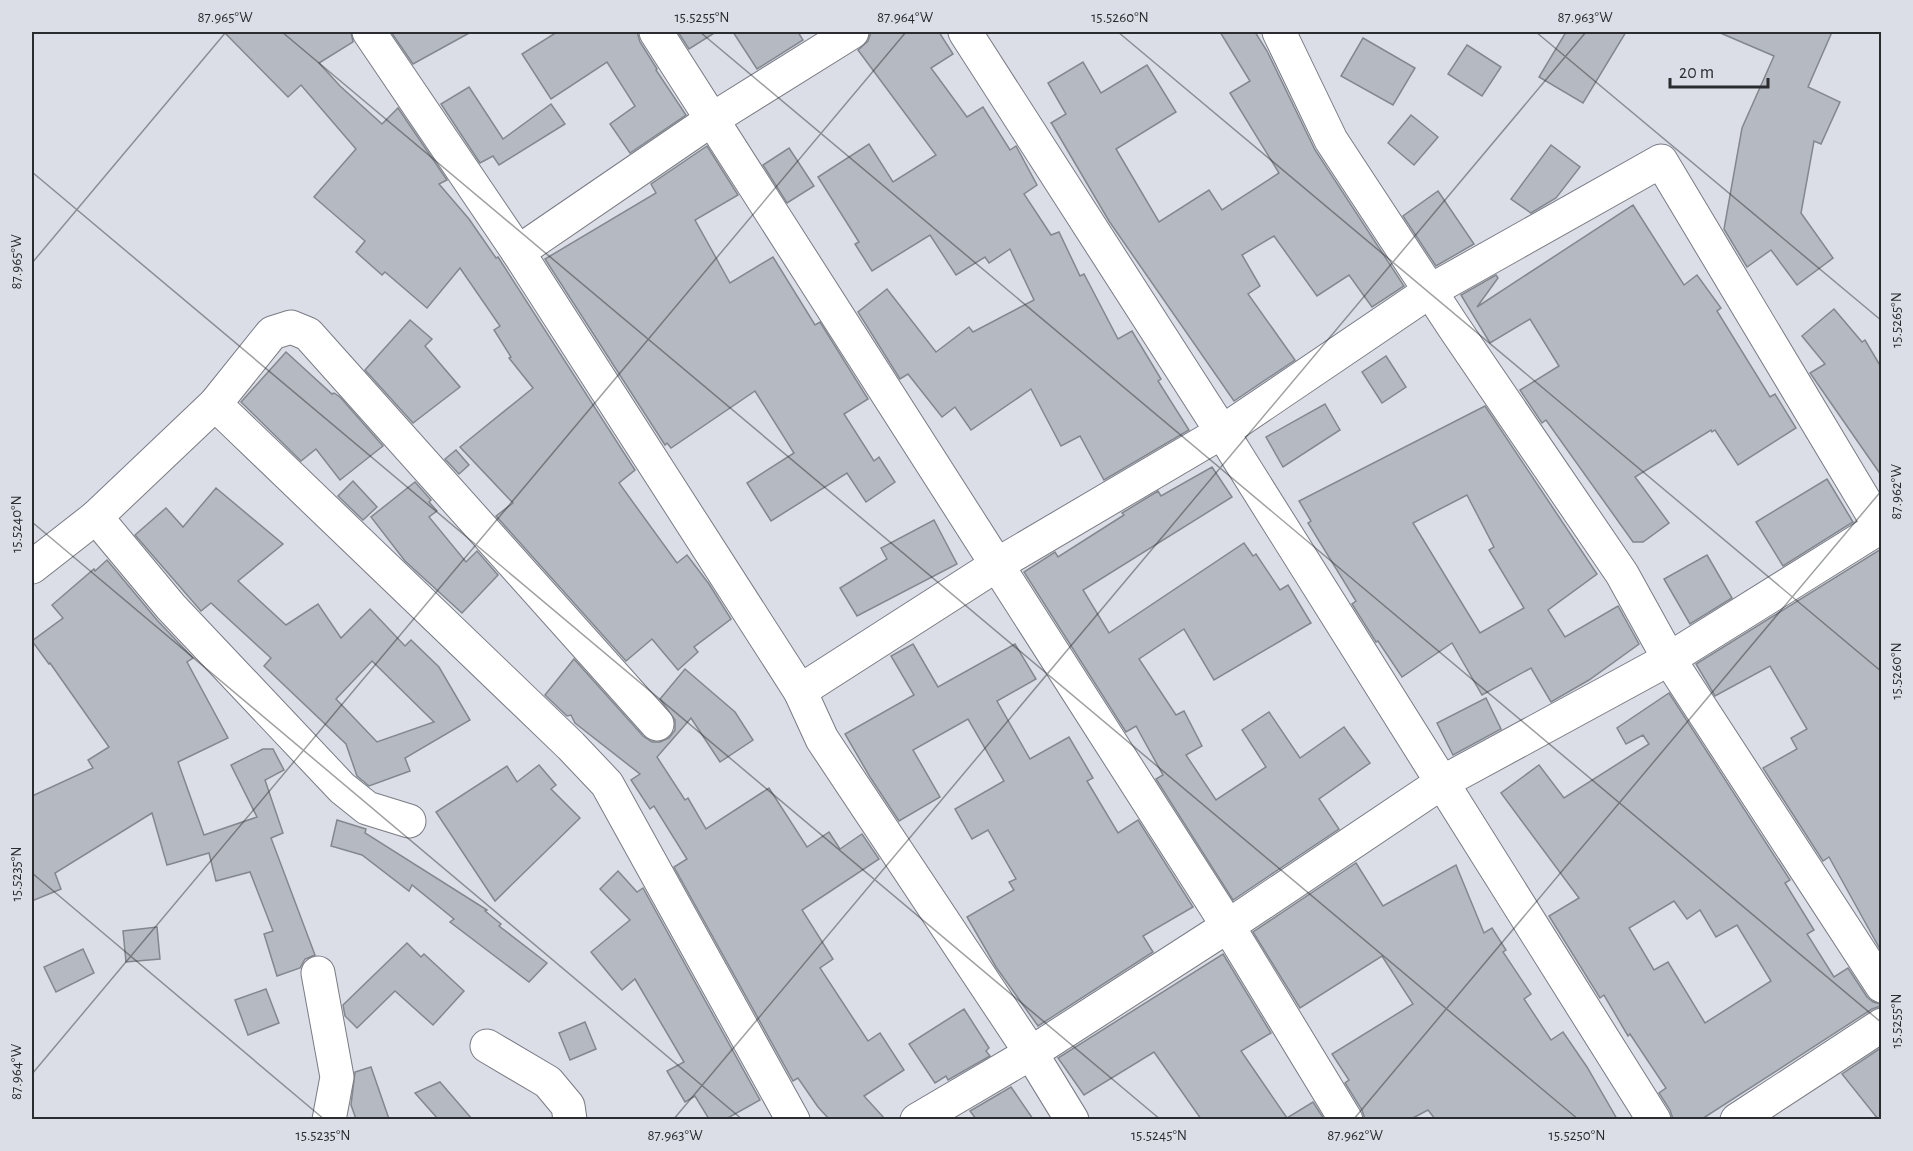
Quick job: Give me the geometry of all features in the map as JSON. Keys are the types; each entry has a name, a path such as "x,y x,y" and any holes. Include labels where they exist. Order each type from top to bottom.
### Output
{"street":[{"path":"369,32 518,252 800,691 822,738 1031,1053 1072,1119"},
{"path":"656,32 1228,926 1346,1119"},
{"path":"518,252 711,120 852,32"},
{"path":"964,32 1222,432 1654,1119"},
{"path":"1278,32 1331,140 1430,291 1622,574 1670,659 1881,986"},
{"path":"800,691 998,564 1222,432 1430,291 1661,161 1881,528 1670,659 1441,783 1228,926 1031,1053 917,1119"},
{"path":"32,567 96,517 215,404 272,333 291,327 308,334 657,724"},
{"path":"215,404 571,746 607,784 793,1119"},
{"path":"96,517 171,607 342,788 366,808 409,821"},
{"path":"318,973 337,1077 329,1119"},
{"path":"1737,1119 1881,1025"},
{"path":"487,1046 548,1082 568,1106 570,1119"}],"building":[{"path":"224,32 351,32 353,42 319,63 340,86 382,124 398,108 447,180 439,184 469,219 496,258 498,257 635,470 619,483 677,563 687,555 731,619 694,647 698,652 678,670 652,639 626,661 496,516 513,503 460,447 533,388 509,358 511,357 494,330 500,326 460,268 427,308 385,272 382,275 356,252 365,241 314,197 356,149 301,85 288,97"},
{"path":"391,32 471,32 413,64"},
{"path":"557,32 637,32 656,70 686,115 630,153 610,124 635,106 607,62 551,99 522,54"},
{"path":"678,32 716,32 689,49"},
{"path":"733,32 798,32 803,40 757,69"},
{"path":"871,32 939,32 953,54 931,68 967,117 983,107 1010,150 1016,146 1037,185 1024,194 1051,235 1059,232 1080,276 1084,274 1118,339 1132,331 1161,379 1158,381 1189,430 1104,480 1080,436 1061,446 1031,389 971,430 955,407 942,417 908,374 900,379 858,312 887,289 936,352 969,327 973,332 1034,300 1010,249 989,263 985,257 956,275 930,235 872,271 855,244 859,242 818,177 869,144 893,182 936,155 858,50 868,41"},
{"path":"1220,32 1255,32 1267,51 1315,150 1404,286 1372,307 1349,275 1317,296 1274,236 1242,255 1260,286 1248,294 1295,360 1234,401 1109,221 1051,123 1066,114 1048,83 1083,62 1101,93 1147,65 1176,112 1116,149 1159,222 1209,190 1222,210 1279,173 1230,93 1250,81"},
{"path":"1566,32 1626,32 1583,103 1539,77"},
{"path":"1718,32 1832,32 1808,87 1840,102 1821,144 1814,141 1801,213 1833,258 1797,285 1771,250 1747,267 1724,229 1742,128 1774,56"},
{"path":"1363,38 1415,68 1393,105 1341,76"},
{"path":"1467,45 1501,67 1482,96 1448,74"},
{"path":"469,87 503,139 551,104 565,124 499,165 493,156 480,163 441,104"},
{"path":"1411,115 1438,137 1414,165 1388,143"},
{"path":"1551,145 1580,167 1556,198 1531,213 1511,199"},
{"path":"707,146 738,195 695,220 730,283 773,257 815,325 820,322 868,399 844,414 874,461 879,457 895,482 866,502 847,473 771,521 747,483 794,453 755,391 671,448 667,443 665,445 545,259 656,193 651,184"},
{"path":"789,148 814,186 787,203 763,165"},
{"path":"1438,191 1474,244 1436,266 1403,216"},
{"path":"1633,205 1684,285 1697,275 1721,308 1717,311 1770,397 1775,394 1796,428 1738,465 1715,430 1712,432 1711,430 1635,477 1669,523 1643,542 1633,542 1546,420 1542,423 1520,390 1559,366 1530,319 1490,343 1461,295 1496,275 1498,278 1477,307"},
{"path":"1834,309 1862,342 1865,340 1881,367 1881,475 1810,373 1825,364 1802,336"},
{"path":"410,320 432,339 425,346 460,387 413,423 365,370"},
{"path":"286,352 332,394 340,397 383,446 340,480 316,449 301,461 241,402"},
{"path":"1386,356 1406,387 1382,403 1362,372"},
{"path":"1325,404 1340,430 1283,467 1266,437"},
{"path":"1485,406 1597,574 1548,610 1565,637 1618,606 1639,644 1589,680 1551,702 1531,668 1482,695 1452,643 1402,677 1352,604 1356,601 1308,523 1311,521 1299,501","holes":["1467,495 1494,547 1489,550 1524,608 1480,633 1413,523"]},
{"path":"456,450 469,465 459,474 445,459"},
{"path":"1212,467 1232,497 1083,590 1109,633 1244,543 1253,556 1256,554 1280,590 1288,585 1311,623 1214,680 1184,629 1139,659 1176,715 1184,711 1202,746 1186,755 1216,800 1266,767 1242,730 1269,712 1300,758 1344,727 1370,763 1319,799 1339,829 1233,900 1156,779 1163,775 1136,726 1126,732 1024,572 1055,552 1058,557 1158,491 1161,496"},
{"path":"1827,479 1853,522 1783,566 1756,522"},
{"path":"353,481 377,507 363,520 338,496"},
{"path":"415,482 431,500 429,502 437,511 429,517 466,562 477,551 498,575 462,613 405,561 371,517"},
{"path":"216,488 283,544 238,581 286,625 318,604 341,638 370,609 405,646 411,640 439,667 470,720 405,758 410,771 369,786 357,776 346,744 264,666 271,658 211,603 201,611 135,535 166,508 183,527","holes":["372,661 434,722 377,742 336,699"]},
{"path":"934,520 957,564 857,616 840,588 887,559 881,548"},
{"path":"1881,549 1881,951 1829,857 1823,861 1763,768 1797,749 1791,738 1807,729 1770,666 1715,696 1696,664"},
{"path":"1707,555 1732,598 1690,624 1664,579"},
{"path":"107,560 157,620 193,658 187,662 228,738 178,762 204,835 257,817 231,765 263,749 273,749 284,770 265,780 283,833 271,838 315,955 305,959 300,968 277,976 264,934 273,931 250,872 216,881 209,853 167,865 152,813 55,873 61,889 32,901 32,796 93,768 88,760 109,747 32,641 63,618 52,605"},
{"path":"913,644 938,687 1015,644 1036,679 997,701 1030,759 1069,737 1093,778 1087,781 1118,833 1138,820 1193,907 1143,936 1153,952 1038,1026 996,967 967,917 1014,890 1009,882 1016,879 988,830 972,839 955,809 1004,781 968,719 913,750 940,797 899,821 845,734 914,695 891,656"},
{"path":"574,659 643,736 652,742 660,742 669,738 675,730 675,720 660,699 685,669 735,712 753,740 720,762 691,718 657,757 685,800 688,798 706,829 769,788 807,847 829,832 840,849 862,834 879,859 802,910 833,959 820,968 868,1041 880,1033 904,1070 864,1096 885,1119 829,1119 798,1078 793,1081 674,867 687,859 654,806 650,809 631,780 640,774 575,723 571,715 567,716 545,695"},
{"path":"1669,693 1790,880 1785,883 1814,930 1807,934 1834,977 1848,968 1867,997 1881,1004 1702,1119 1673,1119 1659,1093 1666,1088 1630,1034 1628,1036 1604,995 1600,998 1549,916 1579,898 1501,793 1539,765 1564,798 1649,744 1643,735 1626,744 1617,728","holes":["1674,901 1687,919 1700,910 1716,937 1737,925 1771,981 1705,1023 1668,962 1654,970 1629,928"]},
{"path":"1486,698 1501,729 1453,755 1437,723"},
{"path":"539,765 556,785 551,789 580,818 495,901 436,812 507,766 517,782"},
{"path":"337,820 366,829 365,833 487,910 485,911 501,924 499,926 547,963 529,982 450,922 454,919 412,885 409,891 362,855 331,846"},
{"path":"1356,863 1383,906 1456,865 1484,933 1492,928 1506,950 1503,952 1531,994 1524,999 1551,1040 1563,1032 1587,1067 1617,1119 1435,1119 1428,1110 1411,1119 1365,1119 1345,1083 1349,1080 1332,1054 1413,1004 1382,956 1300,1008 1253,932"},
{"path":"618,871 637,892 643,888 760,1100 726,1119 709,1119 695,1096 685,1102 667,1071 684,1062 635,979 622,990 591,952 630,920 600,889"},
{"path":"157,927 160,959 126,962 123,931"},
{"path":"407,943 421,957 424,954 464,991 433,1025 395,991 357,1028 345,1016 343,1005"},
{"path":"83,949 94,973 56,992 44,967"},
{"path":"1223,954 1271,1033 1241,1051 1287,1118 1313,1102 1324,1119 1201,1119 1154,1052 1084,1095 1058,1058"},
{"path":"266,989 279,1023 248,1035 235,1000"},
{"path":"964,1009 989,1048 986,1051 990,1056 948,1080 946,1076 935,1083 909,1044"},
{"path":"585,1022 596,1049 570,1060 559,1033"},
{"path":"1881,1048 1881,1119 1878,1119 1842,1074"},
{"path":"371,1067 389,1119 356,1119 351,1105 355,1072"},
{"path":"440,1082 472,1119 438,1119 415,1093"},
{"path":"1011,1087 1033,1119 976,1119 970,1111"}]}
